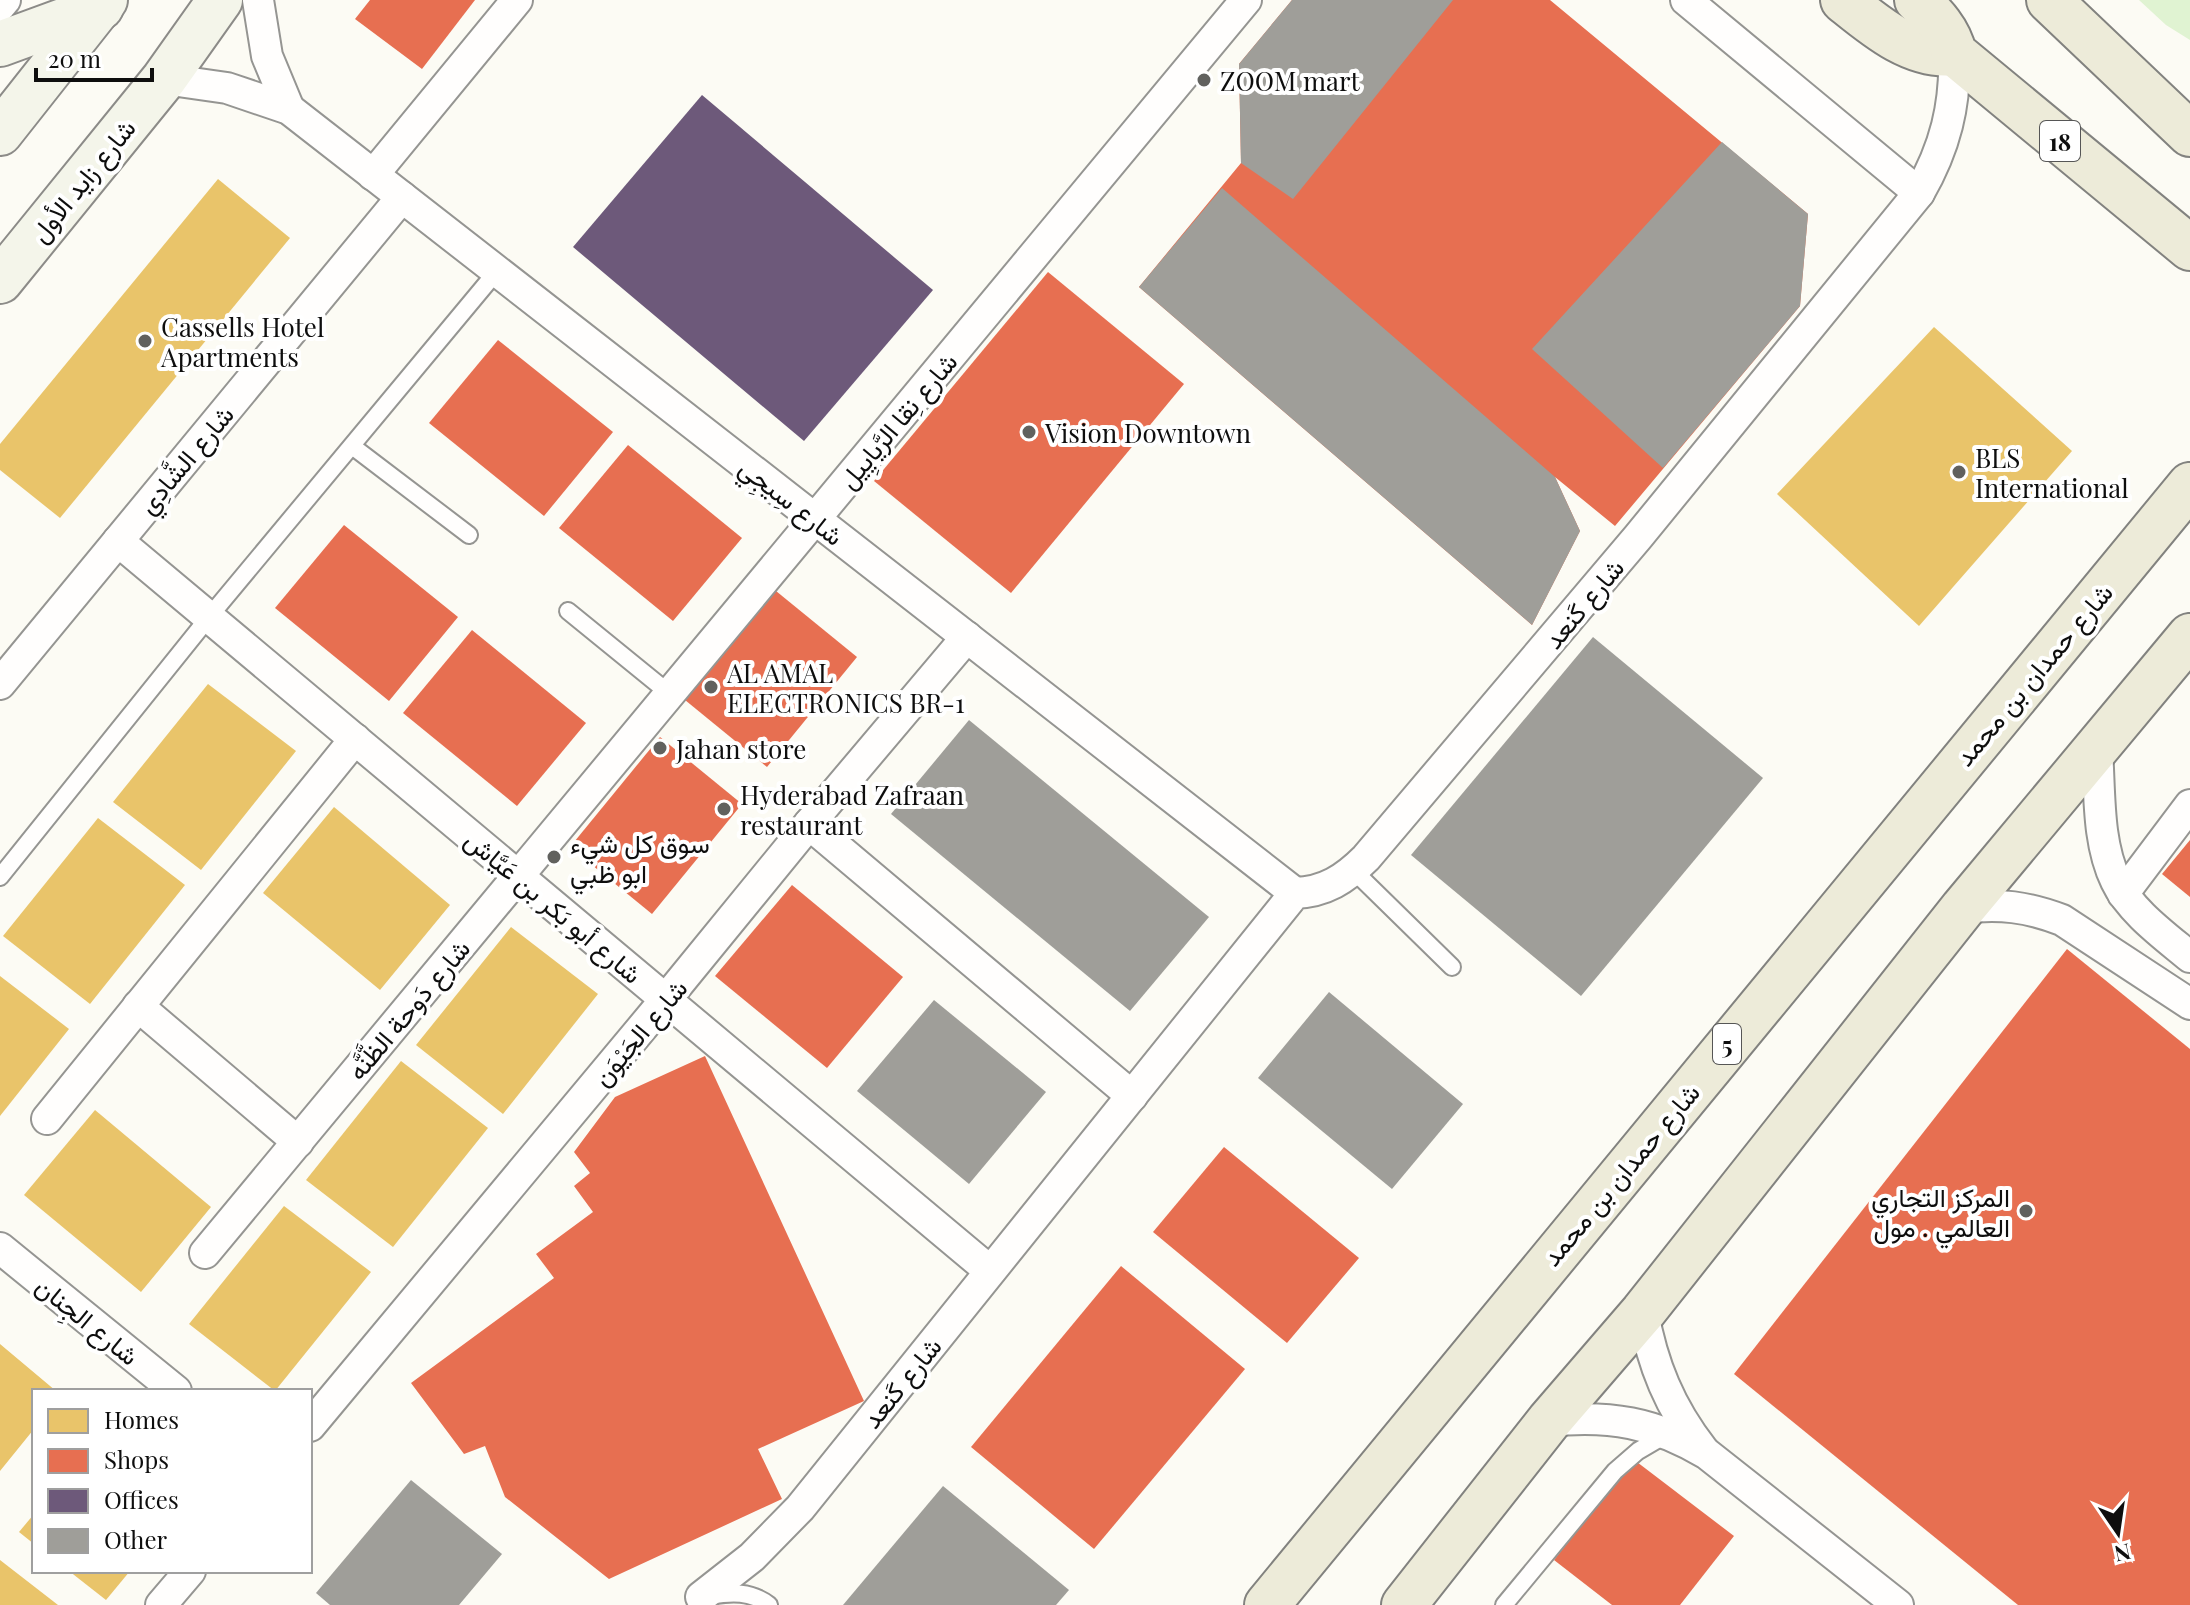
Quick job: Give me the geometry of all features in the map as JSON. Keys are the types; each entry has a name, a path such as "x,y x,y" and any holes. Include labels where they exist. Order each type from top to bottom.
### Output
{"main road":[{"name":"شارع زايد الأول","path":"0,281 164,79 220,0"},
{"path":"1843,0 1919,52 1937,55 1954,53"},
{"name":"18","path":"1917,0 1942,26 1951,40 1954,53 2178,239"},
{"path":"2049,0 2190,134"},
{"path":"0,44 103,3"},
{"path":"0,133 103,3"},
{"path":"2099,45 2171,85 2190,92"},
{"path":"2178,239 2190,283"},
{"name":"شارع حمدان بن محمد","path":"1267,1605 2187,482"},
{"path":"1404,1605 1549,1421 1643,1312 1963,908 2190,636"}],"street":[{"path":"0,6 5,0"},
{"name":"شارع سِيجِي","path":"258,0 263,43 273,77 289,109"},
{"path":"373,175 517,0"},
{"name":"شارع نِقا الرَّيايِيل","path":"519,876 1246,0"},
{"path":"1686,0 1919,193"},
{"name":"شارع كَنعد","path":"701,1597 752,1557 800,1508 1295,893 1315,892 1354,871 1638,537 1919,193 1945,140 1955,83 1954,53"},
{"name":"شارع سِيجِي","path":"164,79 227,88 289,109 1295,893"},
{"name":"شارع الشَّادِي","path":"0,684 402,197"},
{"name":"شارع أبو بَكر بن عَيَّاش","path":"118,541 990,1271"},
{"name":"شارع الجَيْوَن","path":"312,1424 967,637"},
{"path":"47,1119 355,739"},
{"path":"2097,750 2107,853 2115,880 2138,911 2190,957"},
{"path":"2123,894 2190,805"},
{"path":"809,824 1132,1096"},
{"name":"شارع دَوحة الظَّنَّه","path":"205,1253 519,876"},
{"path":"1963,908 1989,904 2014,906 2062,920 2190,1004"},
{"path":"138,1006 298,1142"},
{"name":"شارع الجِنان","path":"0,1248 174,1389"},
{"path":"1643,1312 1648,1343 1671,1402 1707,1454"},
{"path":"1549,1421 1609,1419 1667,1433 1707,1454 1890,1603"},
{"path":"161,1605 188,1573"}],"lane":[{"path":"0,877 209,617 497,271"},
{"path":"352,446 469,535"},
{"path":"568,611 670,694"},
{"path":"1354,871 1452,967"},
{"path":"1504,1605 1615,1471 1638,1451 1667,1433"},
{"name":"شارع كَنعد","path":"701,1597 730,1592 759,1598 769,1605"}],"green space":[{"path":"2139,0 2190,0 2190,40 2166,25"}],"building: Homes":[{"name":"Cassells Hotel Apartments","path":"218,179 290,238 60,518 0,470 0,444"},
{"path":"1934,327 2072,451 1919,626 1777,494"},
{"path":"208,684 296,751 201,870 113,802"},
{"path":"334,807 450,905 380,990 263,893"},
{"path":"98,818 185,885 90,1004 3,936"},
{"path":"511,927 598,994 503,1114 416,1045"},
{"path":"0,976 69,1029 0,1116"},
{"path":"401,1061 488,1128 393,1247 306,1180"},
{"path":"95,1110 211,1207 141,1292 24,1195"},
{"path":"284,1206 371,1272 277,1389 272,1389 189,1324"},
{"path":"0,1344 54,1389 32,1389 32,1431 0,1471"},
{"path":"32,1516 32,1542 19,1532"},
{"path":"0,1560 58,1605 0,1605"},
{"path":"72,1573 128,1573 106,1600"}],"building: Shops":[{"path":"370,0 475,0 422,69 355,19"},
{"path":"1292,0 1550,0 1808,214 1800,306 1615,526 1555,477 1580,531 1532,625 1139,287 1241,163 1239,64"},
{"name":"Vision Downtown","path":"1048,272 1184,384 1011,593 874,481"},
{"path":"498,340 613,432 544,516 429,423"},
{"path":"628,445 742,538 673,621 559,528"},
{"path":"344,525 458,617 389,701 275,608"},
{"path":"776,591 857,657 767,767 685,700"},
{"path":"472,630 586,723 517,806 403,713"},
{"path":"660,737 742,804 652,914 570,847"},
{"path":"2190,840 2190,897 2162,874"},
{"path":"792,885 903,977 827,1068 715,976"},
{"name":"المركز التجاري العالمي . مول","path":"2067,949 2190,1049 2190,1605 2018,1605 1734,1374"},
{"path":"705,1056 864,1401 758,1449 782,1499 609,1579 505,1497 485,1446 464,1454 411,1383 554,1278 536,1254 593,1212 574,1186 590,1173 574,1152 615,1097"},
{"path":"1224,1147 1359,1258 1287,1343 1153,1232"},
{"path":"1121,1266 1245,1369 1094,1549 971,1447"},
{"path":"1633,1459 1734,1536 1680,1605 1612,1605 1554,1560"}],"building: Offices":[{"path":"702,95 933,290 804,441 573,247"}],"building: Other":[{"path":"1292,0 1453,0 1293,199 1241,163 1239,64"},
{"path":"1722,142 1808,214 1800,306 1663,468 1532,349"},
{"path":"1222,188 1555,477 1580,531 1532,625 1139,287"},
{"path":"1593,637 1763,778 1581,996 1411,855"},
{"path":"969,720 1209,917 1130,1011 891,814"},
{"path":"1329,992 1463,1104 1392,1189 1258,1078"},
{"path":"934,1000 1046,1092 969,1184 857,1091"},
{"path":"411,1480 502,1554 459,1605 330,1605 316,1593"},
{"path":"943,1486 1069,1590 1056,1605 843,1605"}],"place":[{"name":"ZOOM mart","path":"1204,80"},
{"name":"Cassells Hotel Apartments","path":"145,341"},
{"name":"Vision Downtown","path":"1029,432"},
{"name":"BLS International","path":"1959,472"},
{"name":"AL AMAL ELECTRONICS BR-1","path":"711,687"},
{"name":"Jahan store","path":"660,748"},
{"name":"Hyderabad Zafraan restaurant","path":"724,809"},
{"name":"سوق كل شيء ابو ظبي","path":"554,857"},
{"name":"المركز التجاري العالمي . مول","path":"2026,1211"}]}
